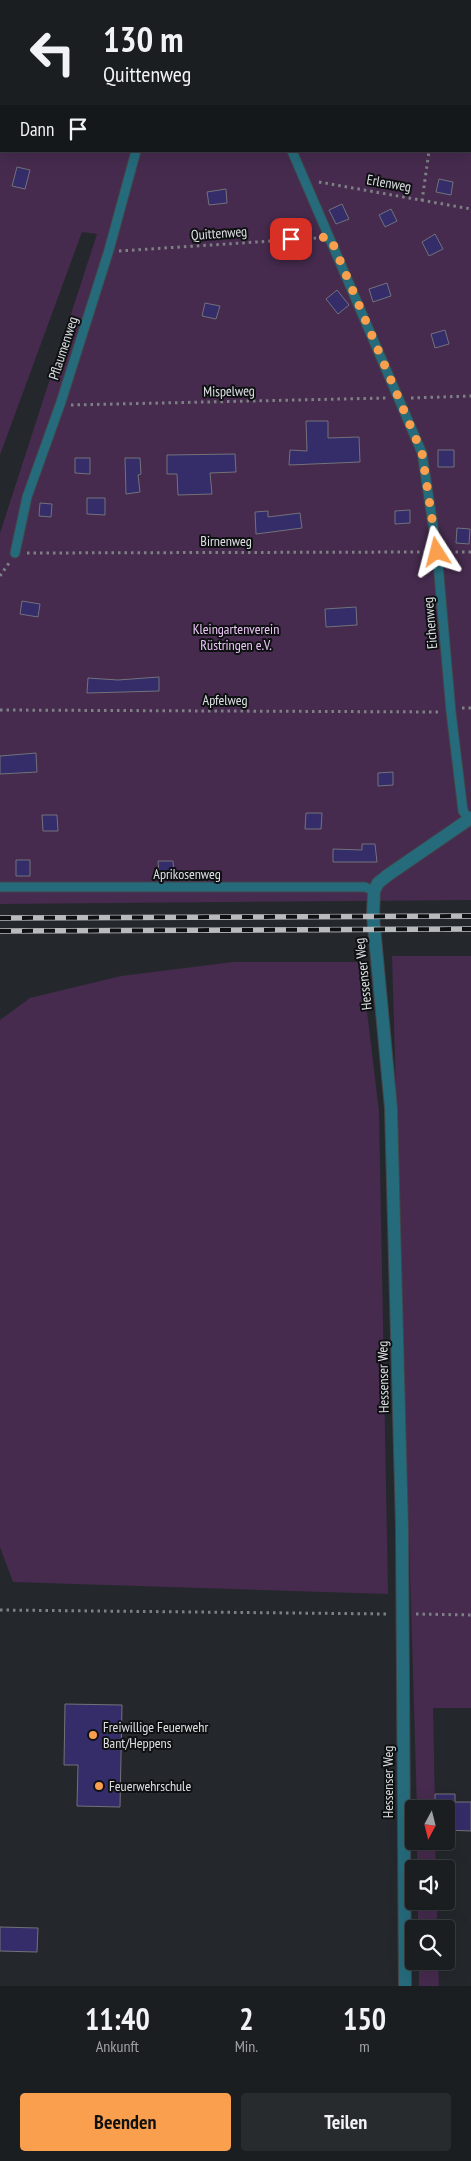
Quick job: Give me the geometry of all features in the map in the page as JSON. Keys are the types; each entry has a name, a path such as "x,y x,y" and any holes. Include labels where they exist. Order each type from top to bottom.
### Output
{"street":[{"path":"374,891 378,883 388,875 470,819"},
{"name":"Hessenser Weg","path":"374,891 374,930 391,1108 402,1614 405,1986"}],"lane":[{"name":"Pflaumenweg","path":"15,553 27,497 61,402 109,250 136,152"},
{"name":"Eichenweg","path":"292,152 422,453 437,552 451,712 464,811 470,819"},
{"name":"Aprikosenweg","path":"0,887 364,887 374,891"}],"path":[{"path":"422,201 429,152"},
{"name":"Erlenweg","path":"304,180 471,209"},
{"name":"Quittenweg","path":"109,250 116,252 330,237"},
{"path":"398,398 471,396"},
{"name":"Mispelweg","path":"61,402 74,406 398,398"},
{"name":"Birnenweg","path":"15,553 471,552"},
{"name":"Apfelweg","path":"0,710 451,712"},
{"path":"0,1610 471,1615"}],"green space":[{"name":"Kleingartenverein Rüstringen e.V.","path":"0,152 471,152 471,900 0,904 0,533 97,234 82,232 0,455"},
{"path":"392,956 471,956 471,1708 433,1708 435,1800 417,1800"},
{"path":"233,962 361,962 379,1111 388,1594 13,1582 0,1547 0,1020 30,998 121,976"},
{"path":"417,1850 435,1850 436,1860 417,1860"},
{"path":"418,1910 437,1910 437,1920 418,1920"},
{"path":"419,1970 438,1970 439,1986 419,1986"}],"building":[{"path":"17,167 30,170 25,189 12,186"},
{"path":"439,179 453,182 451,195 436,192"},
{"path":"226,189 227,203 209,205 207,192"},
{"path":"342,204 349,219 336,224 329,210"},
{"path":"391,209 397,221 385,227 379,215"},
{"path":"435,234 443,249 429,256 422,242"},
{"path":"387,283 391,296 373,302 369,289"},
{"path":"337,290 349,305 338,314 326,299"},
{"path":"205,303 220,306 216,319 202,316"},
{"path":"445,330 449,344 435,348 431,334"},
{"path":"306,421 328,421 328,438 359,437 360,462 289,465 290,450 307,451"},
{"path":"438,450 454,450 454,467 438,467"},
{"path":"235,454 236,472 210,473 212,494 178,495 177,474 167,474 167,455"},
{"path":"75,458 90,458 90,474 75,473"},
{"path":"125,458 140,458 141,474 138,475 140,492 126,494"},
{"path":"87,498 105,498 105,515 87,514"},
{"path":"40,503 52,504 51,517 39,516"},
{"path":"410,510 410,523 395,524 395,511"},
{"path":"268,511 268,517 300,513 302,528 256,534 255,512"},
{"path":"457,528 470,529 469,544 456,543"},
{"path":"22,601 40,604 38,617 20,614"},
{"path":"356,607 357,625 326,627 325,609"},
{"path":"159,677 159,691 87,693 88,678 118,680"},
{"path":"36,753 37,772 0,774 0,756"},
{"path":"393,772 393,785 378,786 378,773"},
{"path":"306,813 322,813 321,829 305,829"},
{"path":"42,815 57,815 58,831 43,831"},
{"path":"362,844 375,844 377,862 333,862 333,849 362,850"},
{"path":"16,860 30,860 30,876 16,876"},
{"path":"158,861 173,861 174,874 159,874"},
{"name":"Freiwillige Feuerwehr Bant/Heppens","path":"65,1704 122,1705 120,1807 77,1806 78,1765 64,1765"},
{"path":"435,1794 455,1794 455,1800 435,1800"},
{"path":"455,1802 471,1802 471,1831 455,1830"},
{"path":"0,1927 38,1928 37,1952 0,1951"}],"railway":[{"path":"0,918 471,916"},
{"path":"0,931 471,929"}],"place":[{"name":"Freiwillige Feuerwehr Bant/Heppens","path":"93,1735"},
{"name":"Feuerwehrschule","path":"99,1786"}],"route":[{"path":"291,239 330,237 422,453 437,552"}]}
